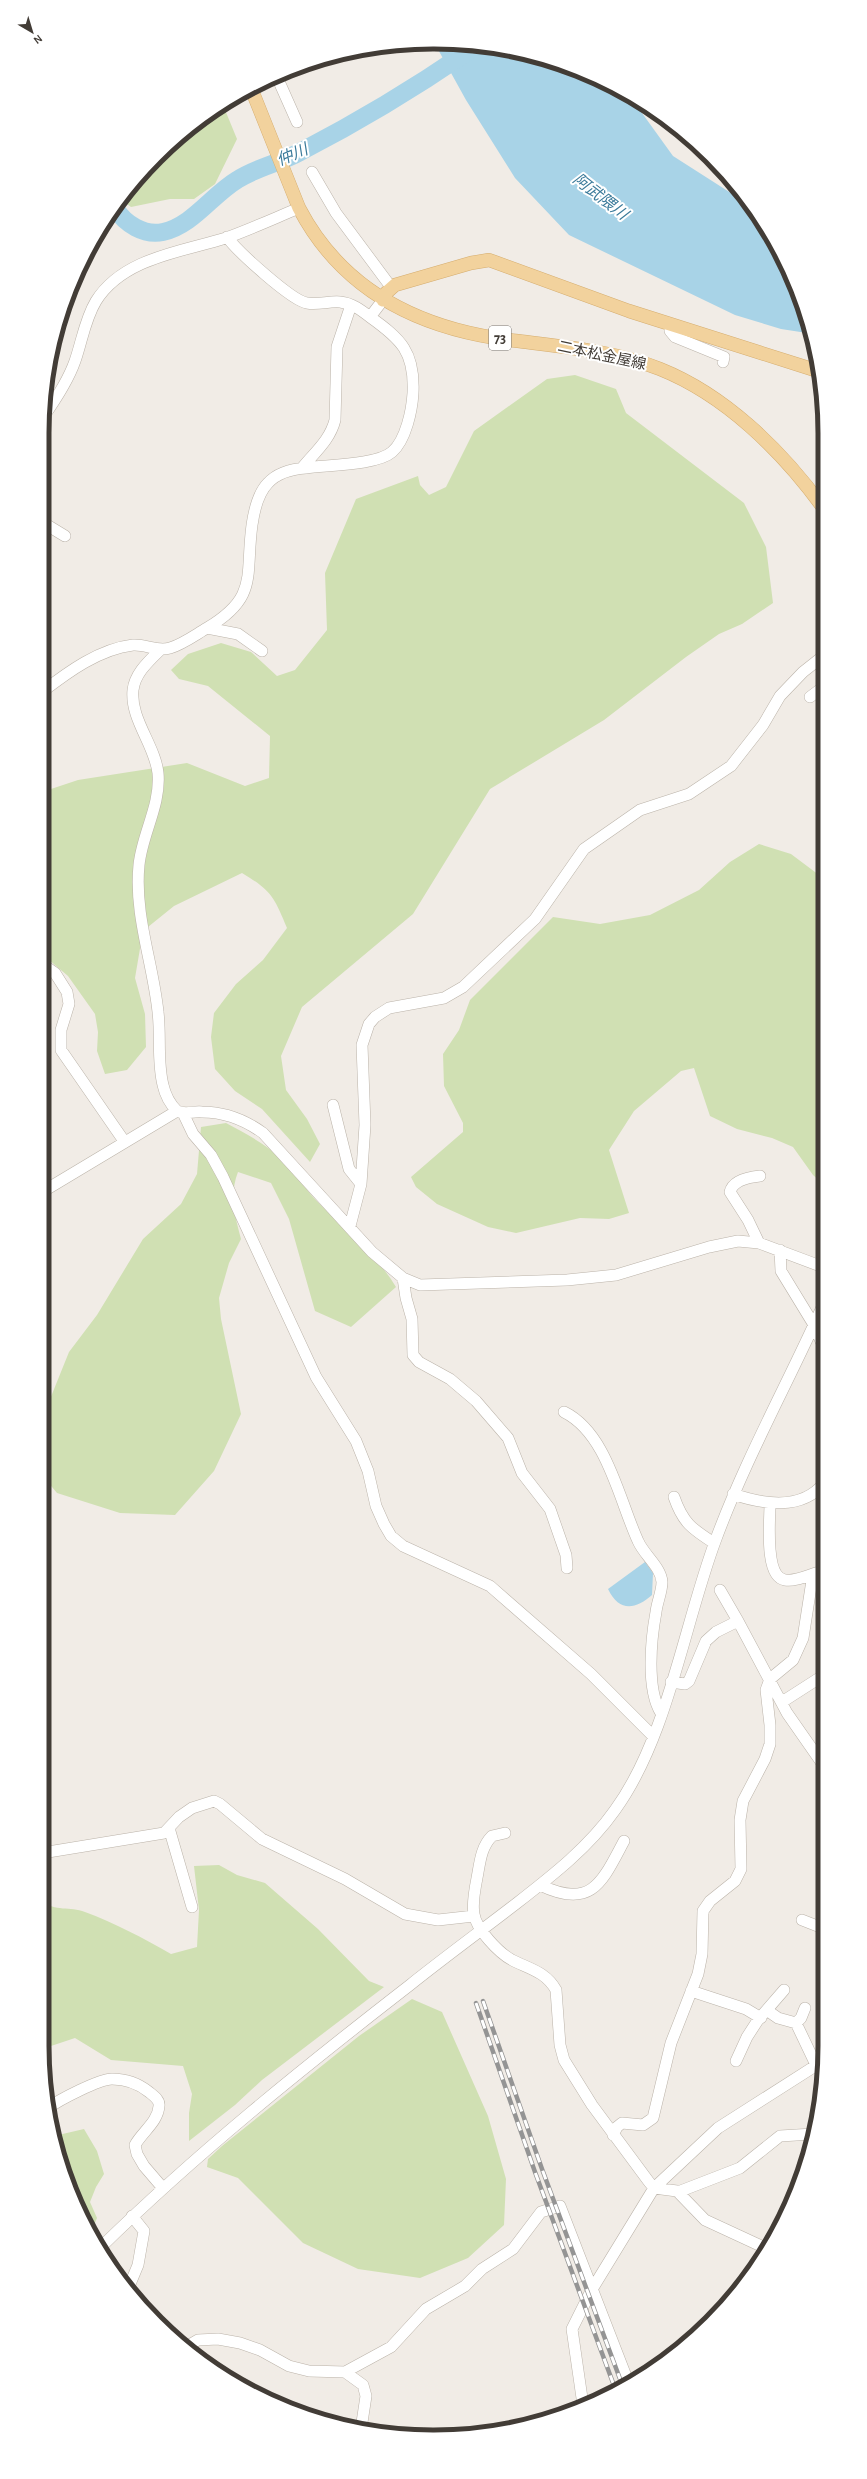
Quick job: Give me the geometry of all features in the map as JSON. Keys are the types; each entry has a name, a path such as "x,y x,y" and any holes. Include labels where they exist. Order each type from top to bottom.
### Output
{"main road":[{"name":"二本松金屋線","path":"254,94 299,208 322,246 364,288 383,300 416,316 458,330 517,341 552,344 635,360 680,378 727,409 762,438 792,467 818,501"},
{"path":"383,300 391,287 471,263 489,260 629,311 813,369"}],"street":[{"path":"279,81 297,122"},
{"path":"312,172 336,213 391,287"},
{"path":"50,407 58,396 72,369 92,308 112,282 122,274 143,264 227,237 299,208"},
{"path":"49,687 76,668 105,653 136,645 160,650 175,646 229,614 243,595 249,572 254,512 265,487 278,475 302,468 379,458 392,452 400,441 413,395 413,369 402,342 370,317 351,305 341,302 305,303 291,295 244,255 227,237"},
{"path":"370,317 383,300"},
{"path":"302,468 328,439 332,431 335,420 337,347 351,305"},
{"path":"670,324 670,331 675,337 724,357 723,362"},
{"path":"49,526 65,536"},
{"path":"207,628 238,634 262,651"},
{"path":"160,650 140,672 133,688 134,702 153,754 158,774 154,804 139,864 138,898 158,1012 162,1083 169,1100 180,1112 193,1134 211,1155 223,1177 316,1378 356,1441 368,1471 376,1506 391,1536 403,1546 479,1579 499,1593 591,1674 653,1736"},
{"path":"350,1226 361,1184 365,1125 362,1045 369,1024 375,1016 389,1008 444,998 463,987 535,919 584,849 640,810 689,794 731,766 763,725 780,696 803,672 818,661"},
{"path":"810,697 818,691"},
{"path":"49,969 55,973 68,992 69,1004 61,1030 61,1050 124,1141"},
{"path":"333,1104 349,1169 361,1184"},
{"path":"49,1188 124,1141 180,1112 201,1112 229,1116 256,1128 272,1140 372,1252 403,1278 412,1282 430,1286 568,1280 616,1275 721,1244 747,1241 759,1243 780,1250 818,1265"},
{"path":"759,1243 748,1220 730,1192 734,1185 745,1179 760,1176"},
{"path":"780,1250 781,1271 818,1334"},
{"path":"403,1278 406,1298 412,1319 413,1355 419,1362 450,1379 476,1401 512,1443 522,1473 550,1509 566,1555 567,1568"},
{"path":"104,2244 162,2187 210,2145 540,1885 585,1845 606,1823 624,1796 653,1736 714,1543 733,1494 752,1450 818,1317"},
{"path":"564,1412 588,1431 609,1468 638,1542 661,1575 661,1589 654,1622 651,1686 656,1705 661,1713"},
{"path":"733,1494 770,1504 790,1502 805,1497 818,1489"},
{"path":"674,1497 680,1513 691,1528 714,1543"},
{"path":"770,1504 771,1564 773,1572 780,1579 786,1580 818,1572"},
{"path":"613,2135 619,2124 628,2123 643,2125 653,2118 671,2043 691,1991 702,1954 702,1911 710,1901 734,1881 741,1869 740,1820 743,1801 765,1758 770,1744 770,1725 766,1690 770,1679 793,1660 803,1638 812,1574"},
{"path":"720,1590 799,1732 818,1758"},
{"path":"671,1682 685,1684 689,1681 706,1641 716,1632 738,1621"},
{"path":"782,1702 818,1679"},
{"path":"49,1852 160,1834 192,1808 214,1801 220,1804 262,1839 345,1879 405,1914 438,1920 474,1916"},
{"path":"169,1828 192,1907"},
{"path":"505,1833 492,1836 482,1850 476,1881 474,1916 496,1948 505,1955 533,1968 552,1983 556,1990 560,2045 564,2060 613,2135 654,2188 678,2192 740,2168 780,2136 808,2134"},
{"path":"540,1885 556,1892 583,1894 592,1890 608,1872 624,1841"},
{"path":"802,1920 818,1926"},
{"path":"736,2061 747,2037 784,1990"},
{"path":"691,1991 746,2010 796,2023 817,2059"},
{"path":"796,2023 801,2018 805,2008"},
{"path":"582,2400 572,2329 591,2291 654,2188 718,2128 817,2065"},
{"path":"53,2105 67,2096 111,2079 137,2084 147,2090 158,2101 159,2106 155,2119 135,2145 137,2154 162,2187"},
{"path":"678,2192 705,2220 760,2245"},
{"path":"191,2344 198,2340 218,2338 240,2342 260,2350 289,2366 309,2371 345,2372 391,2347 426,2309 465,2286 482,2269 513,2249 541,2212 560,2206 591,2291 611,2336 627,2378"},
{"path":"131,2283 138,2265 144,2231 132,2216"},
{"path":"345,2372 363,2385 366,2396 362,2424"}],"green space":[{"path":"225,111 237,139 215,184 194,199 170,199 131,207 125,203 144,180 180,144 199,128"},
{"path":"575,375 616,389 626,413 744,503 766,547 773,603 742,624 719,634 686,657 604,720 490,789 413,914 302,1007 281,1056 286,1090 307,1119 320,1144 310,1162 262,1109 235,1091 215,1069 211,1037 214,1013 236,984 263,960 287,928 279,909 271,896 260,885 242,873 174,906 143,931 135,978 145,1014 146,1047 127,1070 105,1074 97,1051 98,1032 95,1014 68,976 49,960 49,790 78,780 187,763 245,786 269,778 270,736 208,686 179,679 171,670 188,654 221,643 251,652 277,676 295,670 327,630 325,573 356,499 418,476 420,485 429,495 446,487 474,431 547,379"},
{"path":"759,844 791,854 818,874 818,1180 813,1175 793,1147 772,1138 737,1129 710,1116 694,1068 681,1071 634,1111 609,1150 629,1213 609,1219 580,1218 516,1233 488,1227 437,1204 416,1187 411,1177 463,1132 463,1123 444,1086 443,1054 459,1030 470,1000 553,917 600,924 650,915 699,890 730,862"},
{"path":"226,1123 264,1145 282,1159 298,1175 311,1195 378,1262 396,1287 351,1327 315,1311 289,1219 271,1183 238,1172 233,1197 235,1214 241,1239 229,1263 219,1298 221,1319 241,1414 214,1471 175,1515 120,1513 57,1493 49,1483 49,1402 69,1352 97,1315 143,1239 181,1204 197,1174 201,1127"},
{"path":"219,1865 237,1875 265,1883 318,1929 369,1981 384,1987 262,2080 235,2105 189,2141 189,2113 192,2094 183,2066 111,2060 75,2038 49,2047 49,1905 57,1908 79,1910 96,1916 129,1931 171,1954 197,1947 199,1910 194,1866"},
{"path":"412,1999 442,2012 488,2116 506,2179 504,2225 468,2258 420,2278 358,2269 303,2243 238,2178 207,2167 208,2159 222,2146 359,2036"},
{"path":"84,2129 97,2151 104,2174 96,2187 90,2202 97,2218 94,2225 78,2193 69,2169 59,2135"}],"water":[{"name":"阿武隈川","path":"438,49 484,52 509,56 557,69 604,89 639,109 673,156 736,196 739,199 766,241 778,263 789,286 805,333 781,329 735,315 569,235 515,178 466,100"},
{"path":"645,1562 653,1573 652,1595 640,1604 634,1606 622,1605 617,1602 608,1589"}],"waterway":[{"name":"仲川","path":"118,213 130,224 142,230 156,233 173,229 193,217 228,186 237,180 252,172 292,156 343,129 406,92 467,52"}],"railway":[{"path":"483,2001 542,2169 621,2381"},
{"path":"476,2003 535,2172 614,2385"}]}
